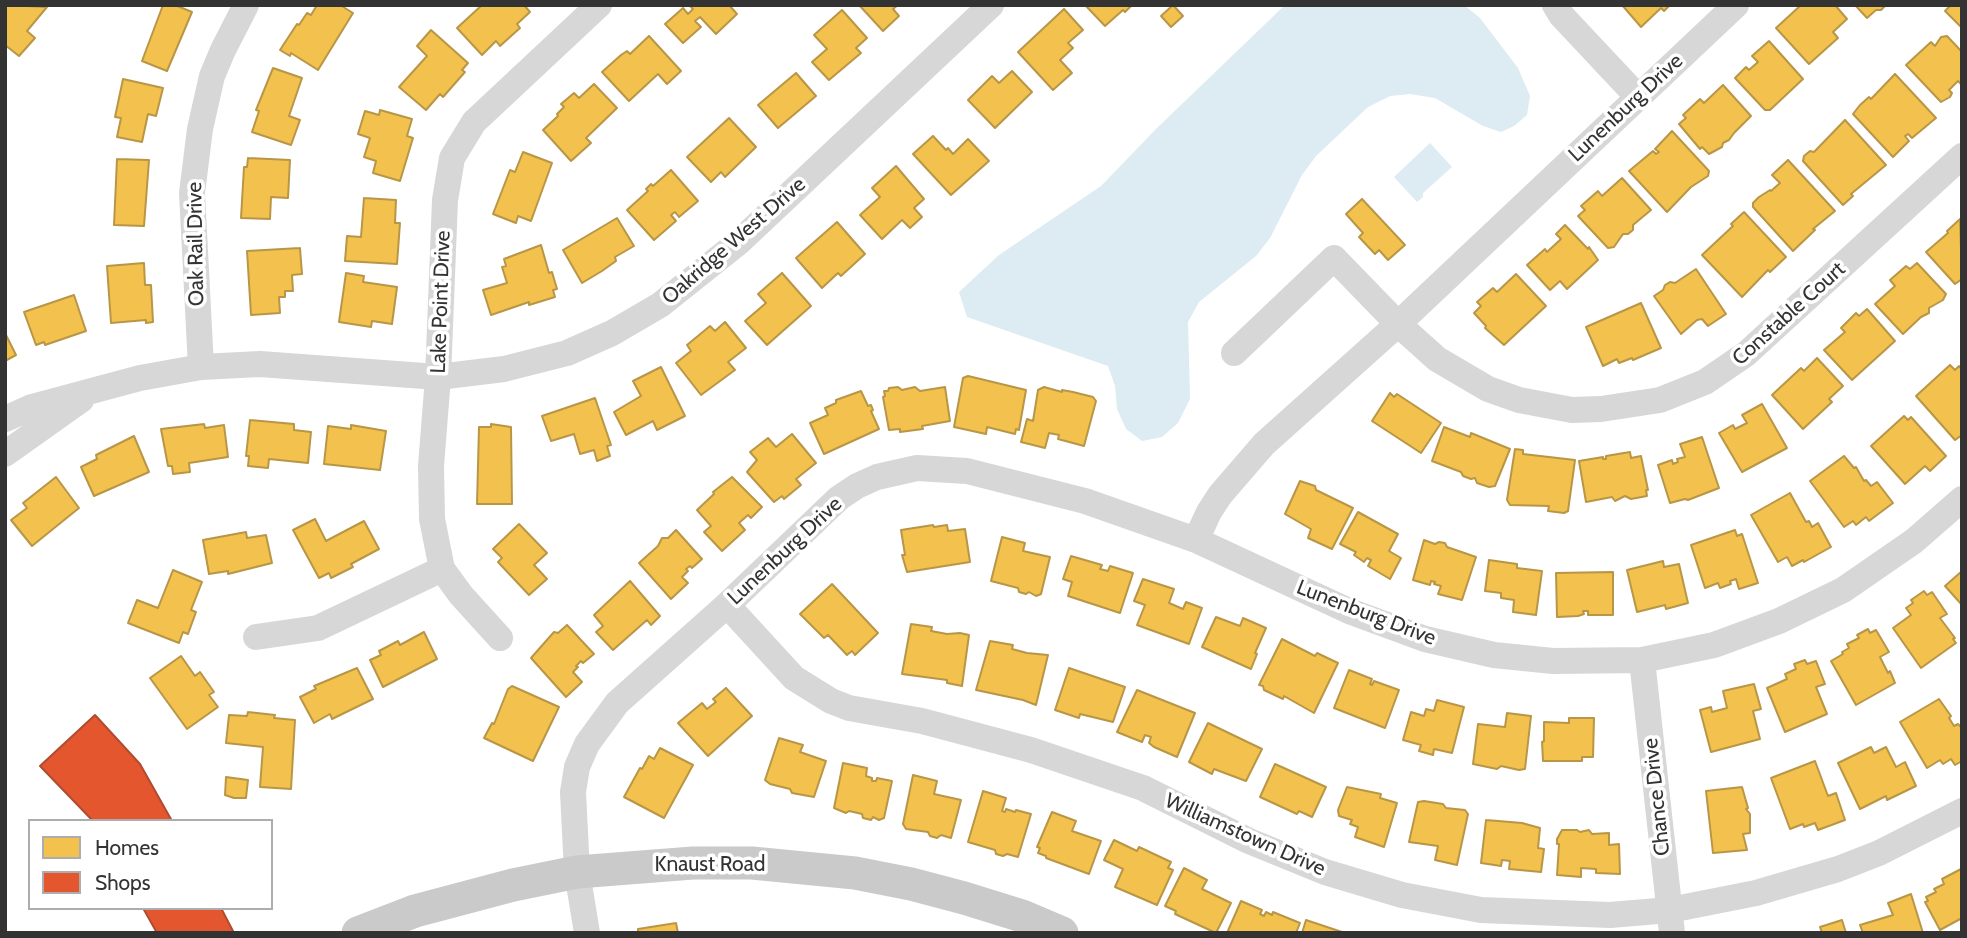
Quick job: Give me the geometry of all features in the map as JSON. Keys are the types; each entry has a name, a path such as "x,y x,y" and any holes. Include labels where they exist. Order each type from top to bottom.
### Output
{"main road":[{"name":"Knaust Road","path":"358,933 415,911 463,897 577,872 652,865 752,863 855,873 911,884 1022,916 1062,933"}],"street":[{"name":"Oak Rail Drive","path":"201,367 192,193 200,129 212,76 246,5"},
{"name":"Lake Point Drive","path":"500,638 442,569 432,519 431,466 438,377 445,200 452,158 474,122 599,5"},
{"name":"Oakridge West Drive","path":"5,419 32,407 140,378 201,367 260,365 438,377 503,369 567,353 612,333 660,306 738,243 991,5"},
{"path":"1555,5 1561,15 1637,96"},
{"name":"Lunenburg Drive","path":"1196,540 1209,512 1240,469 1264,444 1398,324 1736,5"},
{"name":"Constable Court","path":"1234,354 1334,258 1398,324 1437,359 1488,389 1519,400 1572,410 1601,410 1660,400 1705,382 1746,354 1962,156"},
{"name":"Oakridge West Drive","path":"5,454 91,392"},
{"name":"Lunenburg Drive","path":"587,933 577,872 573,792 577,767 587,744 617,703 727,605 839,498 877,477 918,468 967,471 1085,501 1196,540 1349,611 1425,639 1494,655 1553,661 1642,660 1714,645 1779,621 1843,590 1914,541 1962,499"},
{"path":"256,637 318,628 442,569"},
{"name":"Williamstown Drive","path":"727,605 794,677 831,701 849,708 922,721 1031,750 1143,788 1249,841 1325,872 1402,895 1481,910 1610,915 1671,921 1838,869 1879,853 1962,811"},
{"name":"Chance Drive","path":"1642,660 1671,921"}],"shaded area":[{"path":"1285,5 1464,5 1480,18 1518,68 1530,96 1527,115 1501,132 1483,126 1435,98 1410,94 1390,96 1368,107 1316,156 1302,175 1270,238 1256,256 1199,302 1188,322 1190,399 1178,423 1162,437 1142,441 1126,429 1117,409 1115,386 1108,366 967,317 959,292 999,255 1101,186"},
{"path":"1430,143 1452,167 1423,193 1423,197 1417,202 1394,177"}],"building: Homes":[{"path":"5,5 47,7 27,31 35,38 19,56 5,45"},
{"path":"163,5 175,5 192,12 167,71 142,61"},
{"path":"317,5 340,5 353,13 318,70 291,53 290,56 280,50 297,24 299,25 307,13 311,15"},
{"path":"482,5 524,5 530,12 517,24 520,28 500,46 496,41 482,55 457,28"},
{"path":"689,5 729,5 737,14 716,34 700,17 695,21 701,27 683,43 665,24 683,8 688,14 693,9"},
{"path":"859,5 898,5 893,9 899,16 883,31"},
{"path":"1085,5 1132,5 1105,26"},
{"path":"1173,5 1183,16 1171,27 1161,16"},
{"path":"1622,5 1670,5 1664,11 1661,8 1641,27"},
{"path":"1801,5 1835,5 1847,19 1833,32 1838,38 1809,64 1776,28"},
{"path":"1855,5 1885,5 1885,6 1867,18"},
{"path":"1951,5 1962,5 1962,28 1945,11"},
{"path":"1064,9 1083,30 1068,43 1073,48 1060,60 1072,73 1053,90 1018,52"},
{"path":"842,10 867,38 856,48 861,53 829,80 812,62 827,49 814,35"},
{"path":"431,30 468,63 462,70 465,72 443,97 440,94 426,110 399,87 427,56 417,46"},
{"path":"649,36 681,71 667,84 658,74 629,101 602,72 627,51 630,54"},
{"path":"1947,36 1962,52 1962,85 1958,81 1949,90 1952,93 1950,97 1941,102 1906,65 1931,42 1935,46 1941,37"},
{"path":"1769,41 1803,79 1770,110 1765,110 1735,78 1746,67 1749,70 1758,62 1752,56"},
{"path":"273,68 302,78 289,116 300,120 291,145 252,132 259,111 256,110"},
{"path":"1012,71 1032,92 995,128 968,100 992,76 999,83"},
{"path":"796,73 816,96 778,128 758,105"},
{"path":"1895,74 1936,118 1912,138 1908,134 1905,136 1909,141 1893,157 1853,114"},
{"path":"123,79 163,88 156,116 148,114 142,142 117,137 121,118 115,117"},
{"path":"594,84 617,108 586,138 591,143 571,161 543,130 558,116 564,107 561,104 574,93 579,98"},
{"path":"1723,85 1751,116 1722,147 1709,154 1702,147 1700,149 1679,124 1686,118 1683,115 1700,99 1704,103"},
{"path":"380,110 412,119 407,136 413,138 400,181 373,173 376,161 364,157 370,138 358,134 365,111 379,115"},
{"path":"729,118 756,147 725,177 721,172 711,182 687,157"},
{"path":"1845,120 1886,165 1851,194 1853,196 1843,205 1803,161 1804,156 1810,151 1814,152"},
{"path":"1672,131 1709,171 1708,176 1691,187 1667,212 1629,171 1653,151 1656,154 1659,152 1655,149"},
{"path":"933,136 953,154 968,139 989,161 951,195 913,154"},
{"path":"523,152 552,163 531,221 518,216 516,223 493,214 510,170 515,172"},
{"path":"248,158 290,160 288,198 271,197 270,219 241,218 244,167 247,167"},
{"path":"117,159 149,160 144,226 114,225"},
{"path":"1788,160 1835,211 1813,229 1815,230 1793,251 1753,207 1759,197 1780,183 1772,175"},
{"path":"896,166 924,199 914,208 922,217 910,228 902,220 882,239 860,215 880,197 872,188"},
{"path":"671,170 698,201 679,217 675,212 671,215 676,221 654,240 627,210 648,191 646,189 651,184 653,186"},
{"path":"1622,178 1651,210 1633,225 1633,230 1623,234 1614,247 1608,248 1578,216 1585,210 1581,206 1598,191 1602,196"},
{"path":"364,198 396,200 395,223 400,223 397,264 345,261 347,236 361,237"},
{"path":"1362,199 1405,245 1388,260 1379,250 1375,254 1359,237 1363,233 1346,214"},
{"path":"1744,212 1786,257 1770,272 1768,270 1742,297 1702,255"},
{"path":"617,218 634,246 582,283 563,250"},
{"path":"1960,219 1962,279 1955,284 1926,252"},
{"path":"837,222 865,254 841,276 838,273 822,288 796,258"},
{"path":"1565,225 1588,249 1589,247 1598,260 1567,289 1560,281 1550,290 1527,265 1561,239 1556,234"},
{"path":"541,245 557,289 553,290 555,297 529,305 529,302 491,315 483,290 507,283 502,267 506,266 504,259"},
{"path":"300,248 302,274 292,275 293,291 285,291 285,297 279,297 280,313 251,315 247,251"},
{"path":"144,263 145,285 151,285 153,322 146,323 146,320 111,323 107,266"},
{"path":"1917,263 1946,294 1943,300 1929,308 1929,313 1903,334 1875,304 1895,286 1890,280 1906,266 1910,269"},
{"path":"1696,269 1726,314 1708,326 1702,319 1697,320 1681,334 1654,296 1663,290 1665,285 1675,283"},
{"path":"346,273 364,276 363,282 397,287 392,324 372,321 371,327 339,322"},
{"path":"782,273 811,306 767,345 745,321 766,303 758,294"},
{"path":"1516,274 1546,306 1504,345 1485,328 1474,313 1481,306 1477,302 1493,288 1497,292"},
{"path":"74,295 86,331 45,345 44,342 36,345 24,312"},
{"path":"1641,303 1661,348 1633,360 1632,358 1619,363 1617,359 1603,366 1586,327"},
{"path":"1867,309 1895,341 1852,380 1824,350 1845,332 1841,328 1856,313 1859,316"},
{"path":"725,322 746,348 728,362 735,370 701,395 676,363 691,351 687,345 710,326 715,331"},
{"path":"5,333 16,355 5,361"},
{"path":"1817,358 1843,386 1829,399 1832,402 1803,429 1772,395 1801,368 1804,371"},
{"path":"1950,365 1955,370 1959,366 1962,370 1962,435 1955,440 1916,396"},
{"path":"661,367 685,416 657,430 653,421 626,435 614,412 641,396 633,381"},
{"path":"968,376 1026,390 1019,430 1016,429 1015,434 987,427 986,434 954,427 963,378"},
{"path":"898,387 902,390 915,387 920,391 945,387 950,421 922,426 923,429 900,432 900,429 889,430 884,391"},
{"path":"1044,387 1093,397 1096,401 1084,446 1058,439 1059,435 1049,433 1045,448 1021,442 1027,419 1033,421 1038,390"},
{"path":"861,391 868,406 871,405 879,429 824,454 810,423 828,415 825,408 836,403 836,400"},
{"path":"1390,393 1394,397 1397,394 1441,423 1421,453 1372,421"},
{"path":"595,398 611,445 607,446 610,456 597,461 594,450 580,454 574,434 551,441 542,416"},
{"path":"1762,404 1787,448 1742,472 1719,433 1733,425 1735,429 1747,423 1742,415"},
{"path":"1904,416 1908,420 1911,417 1946,456 1930,471 1925,466 1905,484 1871,446"},
{"path":"250,420 294,424 294,430 311,432 308,463 269,459 268,468 248,466 249,456 246,456"},
{"path":"204,424 205,428 224,425 228,457 189,463 190,472 173,474 172,466 168,466 161,429"},
{"path":"491,424 511,427 512,504 477,504 479,427 491,427"},
{"path":"351,425 386,431 380,470 324,464 328,426 351,429"},
{"path":"1444,427 1470,437 1471,433 1510,449 1495,486 1477,483 1475,478 1463,476 1461,472 1432,461"},
{"path":"792,434 816,463 796,479 801,485 784,499 782,496 774,502 747,472 757,460 750,452 768,438 776,447"},
{"path":"134,436 149,472 94,496 81,467 97,459 96,455"},
{"path":"1702,437 1719,488 1688,500 1670,503 1658,465 1672,460 1673,464 1678,462 1677,459 1685,457 1680,444"},
{"path":"1515,449 1523,450 1523,454 1575,460 1568,511 1548,511 1549,506 1510,505 1507,500"},
{"path":"1630,452 1631,458 1641,456 1647,496 1631,499 1625,496 1615,501 1612,497 1586,502 1579,461 1603,457 1606,459 1606,456"},
{"path":"1844,456 1856,467 1864,481 1871,486 1877,482 1893,503 1869,521 1866,517 1856,525 1853,521 1844,527 1810,481"},
{"path":"56,477 79,508 32,546 11,520 27,508 23,503"},
{"path":"732,477 762,507 751,518 748,515 739,523 745,530 722,551 704,532 711,526 697,510 713,492"},
{"path":"1300,481 1315,486 1316,490 1353,508 1332,549 1308,538 1311,529 1285,514"},
{"path":"1790,493 1806,522 1809,521 1812,527 1818,523 1831,547 1792,566 1787,557 1778,562 1751,515"},
{"path":"1358,512 1398,534 1389,551 1401,558 1390,579 1368,566 1371,560 1367,558 1364,562 1354,555 1356,552 1340,544"},
{"path":"315,519 326,541 364,521 379,549 331,578 329,573 319,578 293,530"},
{"path":"519,524 547,553 534,565 547,579 529,595 498,562 502,558 493,549"},
{"path":"947,525 948,531 965,529 970,562 907,572 902,555 905,555 901,530"},
{"path":"676,530 702,559 692,568 690,566 686,569 688,571 682,577 688,583 671,599 639,563 658,546 662,538 668,538"},
{"path":"1735,530 1737,536 1742,534 1758,583 1739,589 1736,579 1720,588 1718,583 1705,588 1691,545"},
{"path":"246,532 247,538 266,535 272,563 228,574 228,571 209,574 203,540"},
{"path":"1002,537 1025,543 1023,551 1050,557 1041,594 1026,594 1019,592 1018,588 991,581"},
{"path":"1424,540 1435,544 1445,543 1447,547 1476,557 1462,600 1438,594 1441,586 1434,584 1435,582 1431,581 1430,585 1413,580"},
{"path":"1071,556 1102,565 1100,569 1108,571 1110,566 1133,573 1120,613 1068,596 1072,582 1063,579"},
{"path":"1489,560 1517,564 1517,568 1542,571 1536,615 1513,612 1514,600 1501,598 1501,593 1485,591"},
{"path":"1663,561 1664,567 1679,564 1688,603 1637,612 1627,570"},
{"path":"173,570 202,582 191,610 196,612 188,634 183,632 179,643 128,623 137,600 158,608"},
{"path":"1962,571 1962,605 1945,586"},
{"path":"1613,572 1613,615 1588,615 1588,611 1583,611 1584,614 1578,616 1557,617 1556,573"},
{"path":"1143,579 1174,589 1169,603 1183,609 1186,602 1202,608 1189,644 1137,625 1145,605 1134,601"},
{"path":"630,581 660,616 651,625 647,620 613,650 596,632 603,626 594,615"},
{"path":"832,584 878,633 855,655 852,651 847,655 828,635 824,638 800,614"},
{"path":"1924,591 1927,595 1932,592 1947,614 1940,618 1956,643 1921,668 1893,628 1911,615 1906,608 1913,603 1911,600"},
{"path":"1216,617 1240,626 1243,618 1266,628 1251,669 1202,647"},
{"path":"911,624 932,627 931,631 969,635 962,686 947,683 947,680 902,674"},
{"path":"567,625 594,654 576,666 578,667 573,672 582,682 566,697 531,658 554,632 558,633"},
{"path":"1868,629 1870,633 1876,630 1889,652 1880,657 1895,683 1856,705 1831,661 1849,648 1847,644 1859,638 1857,635"},
{"path":"424,632 437,659 383,687 370,660 381,655 379,651 398,641 400,645"},
{"path":"1282,639 1315,656 1317,653 1338,663 1314,713 1284,696 1283,699 1264,690 1263,686 1259,685"},
{"path":"990,641 1013,645 1012,649 1027,653 1048,655 1036,705 976,690"},
{"path":"181,656 195,676 200,672 214,692 209,695 218,707 187,729 150,678"},
{"path":"1805,660 1807,664 1816,661 1825,684 1816,687 1827,714 1785,732 1767,688 1787,679 1785,674 1796,669 1794,664"},
{"path":"357,668 373,699 332,719 330,714 314,723 300,697 316,689 314,686"},
{"path":"1069,668 1125,687 1113,722 1080,714 1079,718 1055,710"},
{"path":"1349,670 1372,679 1372,685 1374,681 1399,690 1385,728 1334,708"},
{"path":"1754,684 1761,709 1753,711 1760,739 1711,752 1700,710 1711,707 1712,712 1727,708 1723,691"},
{"path":"512,686 559,707 533,761 484,738 492,723 494,724 508,689"},
{"path":"726,688 752,716 708,756 678,723 702,703 707,709 716,702 713,699"},
{"path":"1137,690 1195,713 1177,757 1154,747 1149,743 1151,737 1145,735 1142,742 1117,732"},
{"path":"1939,699 1951,716 1949,718 1954,726 1958,724 1962,728 1962,761 1955,765 1951,759 1943,764 1940,760 1927,768 1900,722"},
{"path":"1437,700 1464,707 1452,753 1434,749 1433,755 1419,751 1421,745 1403,740 1411,712 1424,716 1426,709 1434,711"},
{"path":"248,712 295,720 291,789 260,787 263,747 226,743 229,715 247,716"},
{"path":"1507,713 1531,716 1525,769 1501,766 1497,769 1473,764 1478,724 1505,727"},
{"path":"1569,718 1594,718 1593,757 1582,757 1582,761 1543,761 1544,722 1569,723"},
{"path":"1208,723 1262,749 1246,781 1214,769 1212,774 1189,762"},
{"path":"779,738 803,745 800,752 826,761 814,797 792,793 790,789 765,780"},
{"path":"1871,747 1874,753 1886,747 1896,767 1905,762 1916,786 1887,800 1886,796 1860,809 1838,763"},
{"path":"660,748 693,765 664,818 624,797 640,768 642,769 649,756 654,759"},
{"path":"1815,761 1828,796 1836,793 1845,820 1818,830 1815,823 1790,829 1771,778"},
{"path":"843,763 867,768 866,776 872,778 872,781 877,778 892,781 884,818 879,820 873,817 871,820 863,818 862,814 849,811 846,813 834,808"},
{"path":"1275,764 1326,787 1312,817 1299,811 1297,814 1260,797"},
{"path":"913,775 937,781 934,794 961,800 951,838 941,835 937,838 930,836 928,832 906,829 903,824"},
{"path":"226,777 248,780 246,798 225,795"},
{"path":"1347,787 1381,794 1380,798 1397,803 1384,847 1355,837 1358,827 1350,824 1352,820 1339,816 1338,810"},
{"path":"1742,787 1748,808 1746,809 1750,814 1750,833 1743,834 1747,850 1713,853 1706,791"},
{"path":"983,791 1006,798 1002,811 1016,810 1031,814 1018,857 996,854 995,850 968,842"},
{"path":"1418,802 1443,804 1446,808 1465,810 1468,814 1457,865 1435,860 1438,846 1409,842"},
{"path":"1052,812 1076,821 1072,831 1101,841 1089,874 1038,853 1040,848 1037,847"},
{"path":"1486,820 1522,823 1540,828 1538,848 1544,849 1541,872 1509,869 1510,861 1502,860 1501,866 1481,863"},
{"path":"1562,830 1609,833 1609,845 1619,844 1620,874 1596,873 1596,869 1581,868 1581,877 1557,875 1557,839"},
{"path":"1114,840 1137,851 1139,847 1171,862 1168,868 1173,870 1157,905 1115,887 1123,869 1104,860"},
{"path":"1184,868 1207,880 1202,889 1231,903 1216,933 1175,914 1176,911 1165,906"},
{"path":"1961,869 1962,918 1940,930 1925,902 1928,901 1926,897 1944,884 1942,879"},
{"path":"1911,894 1923,933 1863,933 1860,925 1893,915 1888,903"},
{"path":"1241,901 1262,910 1260,914 1264,916 1266,912 1272,915 1273,912 1300,923 1296,933 1227,933"},
{"path":"1306,920 1342,932 1302,933"},
{"path":"1842,920 1846,933 1822,933 1820,927"},
{"path":"676,923 678,933 638,933 638,929"}],"building: Shops":[{"path":"95,715 140,764 171,819 91,819 40,766"},
{"path":"144,910 222,910 234,933 157,933"}]}
